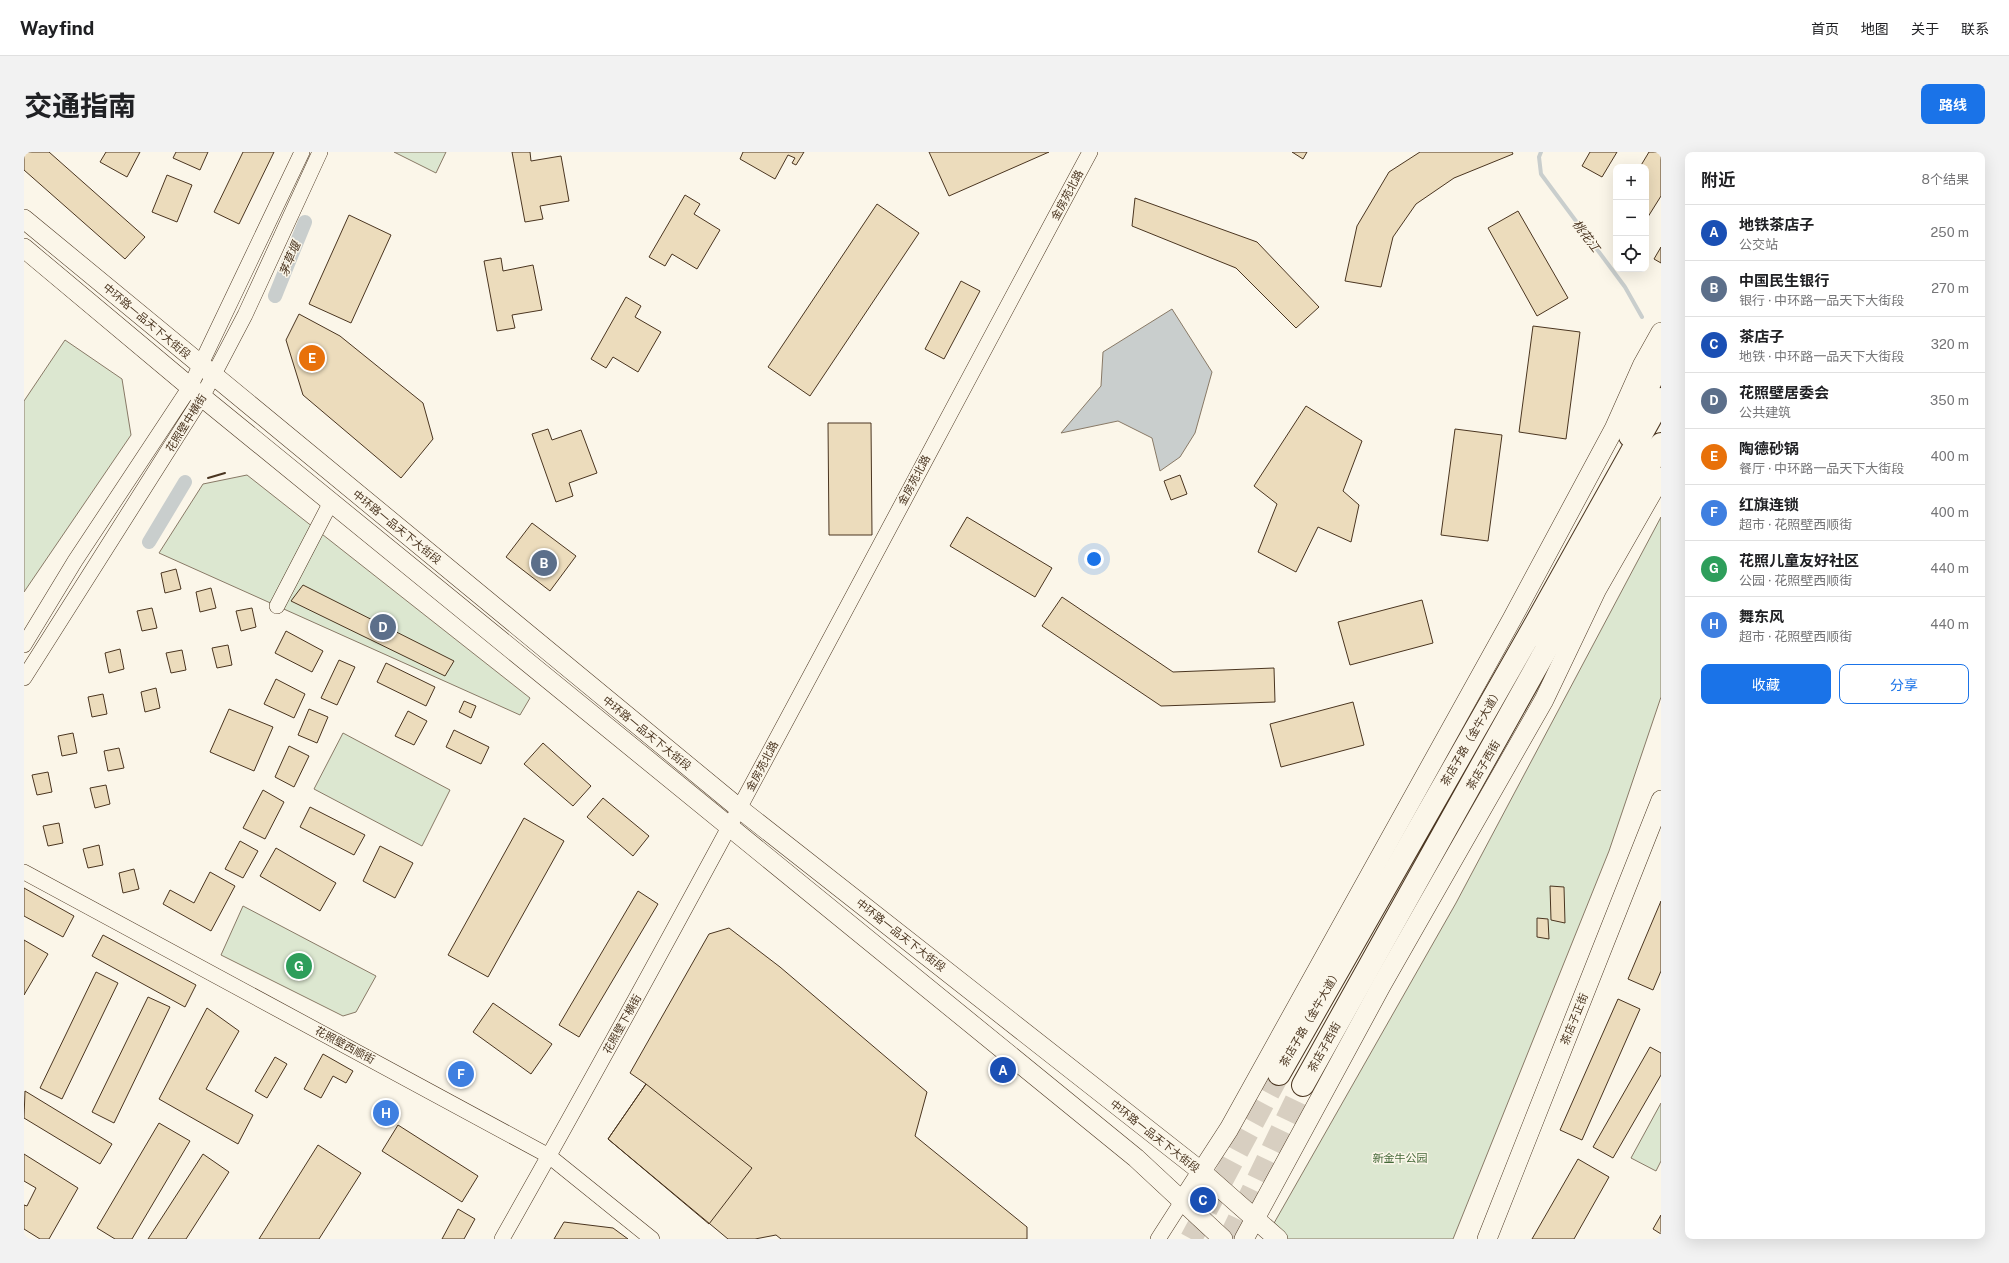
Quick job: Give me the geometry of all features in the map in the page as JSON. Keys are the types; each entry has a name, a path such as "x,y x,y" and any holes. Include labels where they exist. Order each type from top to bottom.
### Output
{"highway":[{"path":"1617,478 1640,402 1661,360"},
{"name":"茶店子路（金牛大道）","path":"1279,1074 1536,623 1661,399"},
{"name":"茶店子西街","path":"1303,1085 1661,444"}],"main road":[{"name":"中环路一品天下大街段","path":"24,219 740,809 1202,1172 1278,1239"},
{"name":"中环路一品天下大街段","path":"24,248 196,392 1136,1158 1183,1200 1223,1239"},
{"path":"1536,623 1614,429 1642,366 1661,332"},
{"path":"1183,1200 1229,1129 1255,1083 1512,619 1614,429"},
{"path":"1244,1239 1256,1220 1381,986 1544,700 1597,589 1661,477"},
{"name":"茶店子正街","path":"1487,1239 1661,800"}],"street":[{"name":"花照壁中横街","path":"24,678 196,392 207,371 302,152"},
{"name":"花照壁中横街","path":"207,371 245,315 320,152"},
{"name":"金房苑北路","path":"740,809 840,617 1090,152"},
{"name":"花照壁中横街","path":"24,645 75,561 196,392"},
{"path":"277,606 331,502"},
{"name":"花照壁下横街","path":"502,1239 740,809"},
{"name":"花照壁西顺街","path":"24,872 549,1156 652,1239"},
{"path":"1158,1239 1183,1200"}],"green space":[{"path":"394,152 446,152 436,173"},
{"path":"65,340 122,379 131,435 24,592 24,401"},
{"path":"247,475 530,698 520,715 159,553 203,484"},
{"name":"新金牛公园","path":"1661,517 1661,697 1609,851 1453,1239 1265,1239 1456,903"},
{"path":"343,733 450,790 422,846 314,789"},
{"path":"243,906 376,976 356,1012 343,1016 221,955"},
{"path":"1661,1103 1661,1161 1656,1171 1631,1158"}],"shaded area":[{"path":"1172,309 1212,372 1195,433 1180,457 1160,471 1152,438 1118,421 1061,433 1101,386 1103,352"}],"building":[{"path":"24,152 49,152 145,237 125,259 24,170"},
{"path":"106,152 140,152 127,177 100,162"},
{"path":"176,152 208,152 200,170 173,158"},
{"path":"243,152 274,152 239,224 214,212"},
{"path":"512,152 530,152 531,161 561,156 569,201 540,206 543,219 525,222"},
{"path":"743,152 804,152 796,165 792,163 795,158 788,155 775,179 740,159"},
{"path":"929,152 1049,152 949,196"},
{"path":"1292,152 1307,152 1303,159"},
{"path":"1420,152 1512,152 1513,154 1454,178 1416,204 1393,237 1381,287 1345,281 1357,226 1389,172"},
{"path":"1590,152 1617,152 1602,177 1582,166"},
{"path":"1649,152 1661,152 1661,196 1649,215 1649,164 1642,164"},
{"path":"167,175 192,185 177,222 152,212"},
{"path":"685,195 700,204 694,214 720,230 697,269 672,254 665,266 649,257"},
{"path":"1135,198 1257,242 1319,307 1296,328 1236,268 1132,226"},
{"path":"877,204 919,233 810,396 768,367"},
{"path":"1518,211 1568,298 1537,316 1488,228"},
{"path":"349,215 391,235 351,323 309,304"},
{"path":"1661,247 1661,263 1654,259"},
{"path":"501,258 503,271 533,265 542,310 512,315 515,328 497,331 484,261"},
{"path":"961,281 980,291 944,359 925,349"},
{"path":"626,297 641,306 635,317 661,332 638,372 613,357 606,368 591,359"},
{"path":"299,314 340,336 423,403 433,439 401,478 303,395 286,340"},
{"path":"1533,326 1580,332 1566,439 1519,432"},
{"path":"1306,406 1362,441 1343,491 1359,505 1351,542 1318,527 1296,572 1258,552 1277,504 1254,486"},
{"path":"828,423 871,423 872,535 829,535"},
{"path":"548,429 552,440 581,430 597,473 569,483 573,496 556,502 532,434"},
{"path":"1455,429 1502,435 1488,541 1441,535"},
{"path":"1180,475 1187,494 1171,500 1164,481"},
{"path":"967,517 1052,568 1035,597 950,546"},
{"path":"532,523 576,556 550,591 506,557"},
{"path":"176,569 181,589 165,593 161,573"},
{"path":"303,585 454,661 445,676 291,601"},
{"path":"211,588 216,608 200,612 196,592"},
{"path":"1062,597 1173,672 1274,668 1275,702 1161,706 1042,626"},
{"path":"1422,600 1433,643 1350,665 1338,622"},
{"path":"152,608 157,628 142,631 137,611"},
{"path":"252,608 256,627 241,631 236,611"},
{"path":"286,631 323,651 312,672 275,653"},
{"path":"228,645 232,665 217,668 212,648"},
{"path":"120,649 124,669 109,673 105,653"},
{"path":"182,650 186,670 171,673 166,653"},
{"path":"339,660 355,667 337,705 321,698"},
{"path":"386,663 435,687 426,706 377,682"},
{"path":"276,679 305,694 294,718 264,704"},
{"path":"156,688 160,708 145,712 141,692"},
{"path":"103,694 107,714 92,717 88,697"},
{"path":"464,701 476,706 471,718 459,712"},
{"path":"1353,702 1364,745 1281,767 1270,724"},
{"path":"229,709 273,727 254,771 210,752"},
{"path":"309,709 328,717 317,743 298,735"},
{"path":"408,711 427,721 414,745 395,736"},
{"path":"454,730 489,747 481,764 446,747"},
{"path":"73,733 77,753 62,756 58,736"},
{"path":"543,743 591,786 573,806 524,764"},
{"path":"289,746 309,756 294,787 275,777"},
{"path":"119,748 124,768 108,771 104,751"},
{"path":"48,772 52,792 37,795 32,775"},
{"path":"106,785 110,804 95,808 90,788"},
{"path":"263,790 284,802 265,839 243,828"},
{"path":"603,798 649,836 633,856 587,817"},
{"path":"310,807 365,835 354,855 300,827"},
{"path":"524,818 564,841 488,977 448,955"},
{"path":"59,823 63,843 48,846 43,826"},
{"path":"240,841 258,851 243,878 225,869"},
{"path":"99,845 103,865 88,868 83,849"},
{"path":"380,846 413,863 395,898 363,881"},
{"path":"276,848 336,883 320,911 260,876"},
{"path":"134,869 139,889 123,893 119,873"},
{"path":"210,872 235,886 211,931 163,904 170,890 194,903"},
{"path":"1550,886 1564,887 1565,923 1551,920"},
{"path":"24,888 74,916 63,937 24,916"},
{"path":"638,891 658,904 579,1037 559,1025"},
{"path":"1661,901 1661,971 1653,990 1628,979"},
{"path":"1537,918 1548,919 1549,939 1537,937"},
{"path":"729,928 780,967 927,1092 915,1136 1027,1227 1027,1239 781,1239 776,1235 755,1239 728,1239 608,1139 646,1084 630,1073 709,934"},
{"path":"103,935 196,985 185,1007 92,956"},
{"path":"24,940 48,954 24,995"},
{"path":"96,972 118,983 62,1099 40,1088"},
{"path":"148,997 170,1007 114,1123 92,1112"},
{"path":"1618,999 1640,1009 1582,1140 1560,1130"},
{"path":"493,1003 552,1044 531,1074 473,1032"},
{"path":"207,1008 239,1031 206,1089 253,1115 238,1144 159,1099"},
{"path":"1650,1047 1661,1053 1661,1075 1613,1158 1593,1147"},
{"path":"323,1054 353,1071 346,1083 333,1076 321,1098 304,1089"},
{"path":"275,1057 287,1064 267,1098 255,1091"},
{"path":"646,1084 752,1168 709,1224 608,1139"},
{"path":"25,1091 112,1144 100,1164 24,1118"},
{"path":"159,1123 190,1141 132,1239 115,1239 97,1228"},
{"path":"398,1125 478,1176 462,1202 382,1151"},
{"path":"318,1145 361,1173 319,1239 259,1239"},
{"path":"24,1154 78,1188 49,1239 40,1239 24,1229 24,1205 27,1206 36,1188 24,1181"},
{"path":"203,1154 229,1172 186,1239 148,1239"},
{"path":"1578,1159 1609,1177 1574,1239 1532,1239"},
{"path":"458,1209 475,1219 464,1239 442,1239"},
{"path":"1661,1215 1661,1234 1653,1229"},
{"path":"564,1222 613,1228 628,1239 554,1239"}],"waterway":[{"name":"桃花江","path":"1541,152 1539,157 1541,174 1625,287 1642,317"},
{"name":"茅草堰","path":"275,296 305,222"},
{"name":"茅草堰","path":"149,542 185,482"}],"tunnel":[{"path":"1191,1239 1279,1074"},
{"path":"1229,1239 1303,1085"}],"wall":[{"path":"208,478 225,473"}],"place":[{"name":"陶德砂锅","path":"312,358"},
{"name":"中国民生银行","path":"544,563"},
{"name":"花照壁居委会","path":"383,627"},
{"name":"花照儿童友好社区","path":"299,966"},
{"name":"地铁茶店子","path":"1003,1070"},
{"name":"红旗连锁","path":"461,1074"},
{"name":"舞东风","path":"386,1113"},
{"name":"茶店子","path":"1203,1200"}]}
